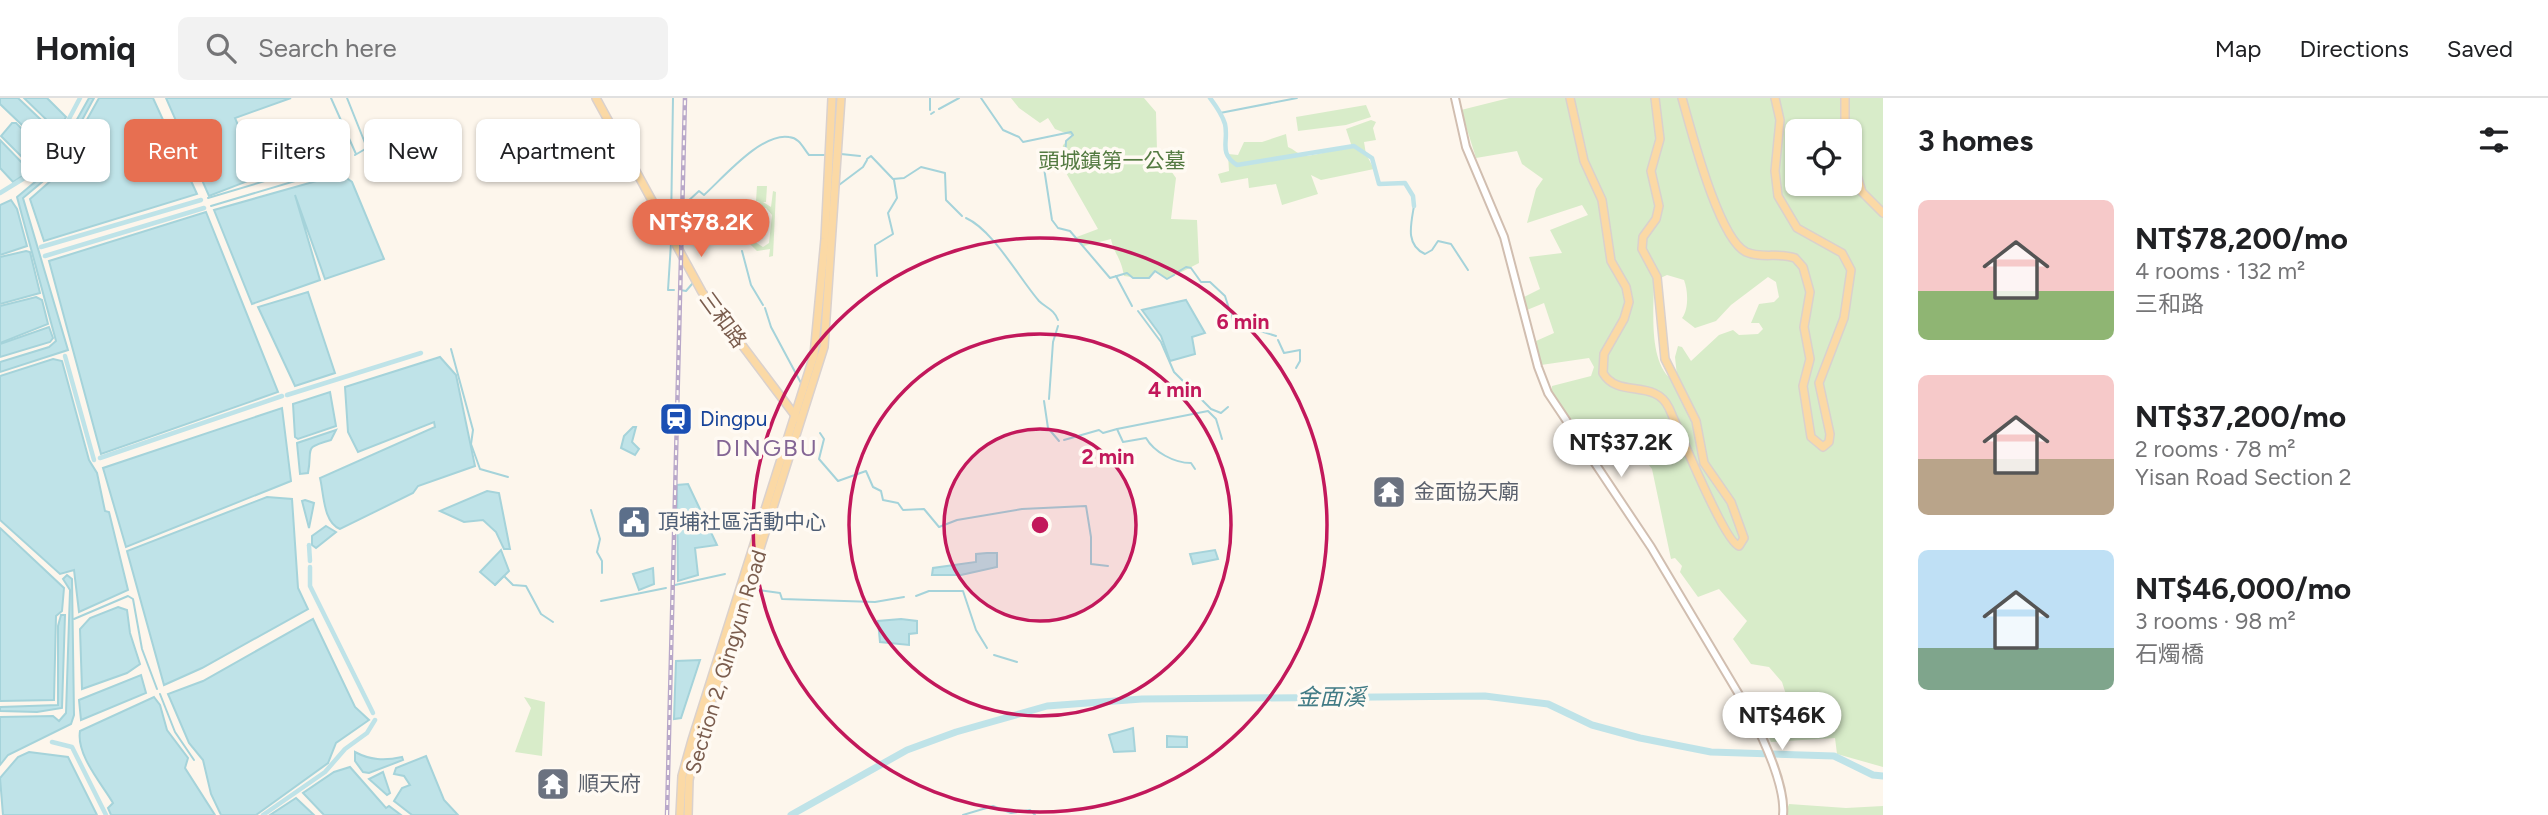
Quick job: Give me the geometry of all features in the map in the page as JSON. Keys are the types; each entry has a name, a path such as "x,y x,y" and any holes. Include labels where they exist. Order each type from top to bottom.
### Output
{"main road":[{"name":"三和路","path":"596,98 702,292 801,424"},
{"name":"Section 2, Qingyun Road","path":"688,815 689,780 696,750 824,346 832,98"},
{"name":"Section 2, Qingyun Road","path":"680,815 682,776 692,740 795,416 818,332 841,98"},
{"path":"1570,98 1584,161 1602,200 1611,261 1626,288 1629,302 1624,319 1604,354 1603,373 1616,386 1646,389 1665,400 1685,452 1706,488 1728,538 1739,546 1744,538 1734,509 1704,463 1696,421 1665,359 1657,278 1642,249 1643,237 1656,219 1659,206 1651,171 1660,139 1655,98"},
{"path":"1682,98 1705,180 1738,246 1754,254 1789,256 1803,267 1811,299 1804,327 1810,359 1803,386 1811,438 1823,447 1829,442 1830,434 1819,383 1844,318 1852,270 1842,253 1797,228 1778,196 1775,171 1780,120 1775,98"},
{"path":"1845,98 1845,119"},
{"path":"1862,192 1883,213"}],"street":[{"path":"1455,98 1466,147 1496,213 1538,367 1548,393 1651,547 1762,737 1784,807 1783,815"}],"green space":[{"name":"頭城鎮第一公墓","path":"1011,98 1144,98 1156,112 1157,151 1176,178 1171,219 1197,220 1199,263 1168,279 1154,271 1147,279 1124,276 1111,239 1084,246 1074,238 1098,229 1061,164 1063,145 1073,136 1055,129 1048,118 1040,123 1019,108"},
{"path":"1509,98 1883,98 1883,767 1837,754 1835,738 1771,742 1766,730 1772,717 1790,707 1782,682 1769,667 1751,664 1733,639 1747,621 1719,589 1698,597 1680,572 1682,566 1675,558 1671,559 1652,469 1635,448 1604,428 1583,432 1551,396 1552,386 1591,376 1594,367 1589,358 1541,365 1536,341 1554,333 1544,303 1527,310 1522,298 1540,289 1529,257 1562,253 1550,230 1588,215 1582,205 1527,223 1536,189 1543,179 1522,164 1517,151 1476,158 1461,110","holes":["1667,275 1684,280 1687,299 1682,318 1695,328 1716,321 1731,305 1768,277 1776,282 1779,297 1774,302 1759,304 1751,323 1759,323 1763,329 1758,334 1739,335 1733,330 1719,335 1691,361 1682,347 1678,346 1675,357 1677,376 1671,379 1664,370 1656,347 1653,319 1654,281"]},
{"path":"1366,105 1371,117 1346,125 1298,131 1296,117"},
{"path":"1371,120 1376,122 1373,128 1376,140 1364,142 1366,154 1374,169 1321,180 1311,175 1318,194 1282,205 1276,184 1249,188 1248,178 1221,183 1218,174 1229,171 1228,154 1238,155 1244,142 1262,142 1286,134 1288,147 1304,156 1312,155 1352,147 1346,129"},
{"path":"757,186 767,186 766,202 763,202 771,207 773,191 776,192 773,256 769,257 770,249 757,251 747,241 749,213 760,202 756,201","holes":["759,207 766,208 772,215 769,243 763,247 752,240 753,213"]},
{"path":"524,697 545,702 542,756 515,752 531,708"},
{"path":"1789,804 1846,808 1883,806 1883,815 1785,815"}],"water":[{"path":"0,98 18,98 40,119 21,119 21,124 0,104"},
{"path":"24,98 47,98 66,117 46,119"},
{"path":"89,98 94,98 83,119 77,119"},
{"path":"99,98 153,98 163,119 124,119 124,182 192,182 197,194 44,241 30,199 49,182 110,182 110,119 87,119"},
{"path":"166,98 291,98 235,118 236,182 245,182 209,196 203,182 222,182 222,119 175,119"},
{"path":"12,123 21,128 21,156 1,136"},
{"path":"0,140 21,162 21,177 13,182 0,168"},
{"path":"350,181 384,259 325,279 295,195 320,280 252,304 214,210 313,182"},
{"path":"35,182 42,182 23,198 68,350 0,372 0,362 49,347 56,341 17,197"},
{"path":"11,200 17,209 27,246 0,255 0,205"},
{"path":"206,212 278,392 101,454 49,261"},
{"path":"30,252 40,293 0,304 0,257"},
{"path":"308,292 335,373 295,386 258,307"},
{"path":"36,297 42,300 48,324 0,343 0,306"},
{"path":"1186,300 1205,333 1192,337 1195,354 1170,361 1161,336 1142,310"},
{"path":"49,327 53,338 50,342 0,357 0,344"},
{"path":"440,357 456,375 475,466 418,486 413,493 340,529 327,514 320,478 435,427 434,422 358,452 348,432 345,387"},
{"path":"53,359 62,361 89,460 97,473 105,511 109,512 128,590 79,612 74,570 60,574 0,520 0,376"},
{"path":"330,392 336,426 298,439 295,437 293,404"},
{"path":"282,408 291,481 126,547 103,468"},
{"path":"636,427 632,442 639,449 635,455 621,448 624,436"},
{"path":"336,430 331,440 312,447 308,473 300,474 297,443"},
{"path":"688,484 717,545 695,548 698,575 678,581 677,485"},
{"path":"487,491 499,493 510,549 504,549 496,532 483,520 464,522 440,511"},
{"path":"267,497 292,499 298,588 308,609 202,668 164,685 127,551"},
{"path":"302,501 314,503 309,528"},
{"path":"326,526 336,532 316,548 312,545 312,536"},
{"path":"0,528 64,588 62,611 56,616 54,700 0,701"},
{"path":"501,550 509,571 495,585 480,572"},
{"path":"1215,550 1218,559 1193,564 1190,554"},
{"path":"997,553 997,567 961,575 932,575 933,568 976,562 976,554"},
{"path":"653,568 654,584 639,590 633,574"},
{"path":"67,575 72,579 74,715 71,724 8,755 0,765 0,717 53,716 59,721 66,713 70,590 63,579"},
{"path":"118,607 127,610 130,633 140,664 127,673 82,689 80,629 90,618"},
{"path":"61,615 65,615 62,708 37,712 0,711 0,707 58,705 58,626"},
{"path":"313,619 355,707 369,720 336,743 328,763 256,815 221,815 211,794 203,760 189,743 168,694 203,681"},
{"path":"878,621 917,621 917,633 909,634 909,645 880,642"},
{"path":"700,660 681,718 674,719 676,661"},
{"path":"141,675 146,693 81,720 79,700"},
{"path":"154,697 160,705 167,730 188,758 185,768 215,815 111,815 108,808 113,803 86,759 80,731"},
{"path":"1133,728 1135,751 1114,752 1109,735"},
{"path":"1167,736 1187,737 1187,747 1167,747"},
{"path":"29,752 68,757 97,815 3,815 0,778 18,757"},
{"path":"355,752 372,758 402,757 403,760 369,773 363,772 355,761"},
{"path":"426,756 444,800 458,815 412,815 394,801 402,788 410,785 404,776 394,774 396,768"},
{"path":"350,767 386,808 389,806 401,815 324,815 303,793 334,772"},
{"path":"383,772 390,793 387,795 369,779"},
{"path":"296,798 314,815 270,815"}],"waterway":[{"path":"0,193 44,166 80,98"},
{"path":"331,98 356,154"},
{"path":"347,98 367,148 355,155"},
{"path":"671,226 673,98"},
{"path":"930,98 930,110"},
{"path":"939,109 959,98"},
{"path":"981,98 1003,130 1019,137 1023,142 1071,132 1073,135 1066,141 1065,160 1044,168 1052,220 1058,228 1070,231 1110,278 1127,273 1133,278 1149,278 1155,271 1167,279 1174,275"},
{"path":"1210,98 1225,124 1228,156 1237,165 1354,146 1372,158 1379,184 1405,183 1413,196 1414,206"},
{"path":"1220,113 1297,98"},
{"path":"686,203 699,191 704,195 755,149 778,137 796,139 809,155 824,155"},
{"path":"841,154 860,156"},
{"path":"867,159 871,156 893,179 904,178 921,167 945,173 946,200 962,216"},
{"path":"839,185 863,167 867,160"},
{"path":"877,276 875,245 893,234 888,213 897,198 894,180"},
{"path":"208,198 262,182"},
{"path":"211,206 292,182"},
{"path":"41,247 201,200"},
{"path":"1414,206 1411,233 1414,245 1425,254 1432,250 1438,241 1451,244 1468,270"},
{"path":"45,256 204,208"},
{"path":"966,218 996,243 1039,301 1052,311 1058,320"},
{"path":"671,243 668,290 674,290"},
{"path":"742,251 751,285 763,305"},
{"path":"1176,273 1186,267 1191,268 1201,282 1210,282 1225,296 1233,321 1252,318 1257,330 1276,336"},
{"path":"1116,276 1132,306"},
{"path":"680,290 686,291 692,284"},
{"path":"765,308 771,327 801,383"},
{"path":"1138,311 1161,342 1174,372 1211,409 1221,413 1228,407"},
{"path":"1049,399 1053,342 1058,326"},
{"path":"1278,340 1284,353 1300,350 1300,361 1296,368"},
{"path":"451,349 473,430 471,444 480,469 508,477"},
{"path":"287,395 421,353"},
{"path":"65,356 94,460"},
{"path":"100,458 282,396"},
{"path":"1044,401 1048,428 1059,441"},
{"path":"1117,429 1208,411 1216,419 1222,439"},
{"path":"1064,440 1099,430 1103,433 1117,429 1123,442 1146,438 1159,452 1171,459 1191,463 1195,469"},
{"path":"820,433 824,439 819,459 838,481 866,471 873,487 881,491 883,500 898,503 903,510 924,509 939,527 957,520 1022,509 1086,506 1091,537 1091,564 1108,566"},
{"path":"591,510 600,539 597,552 602,561 602,573"},
{"path":"309,545 310,561"},
{"path":"310,567 310,586 373,713"},
{"path":"675,585 725,574"},
{"path":"495,585 504,576 513,585 526,586 541,614 553,622"},
{"path":"601,601 666,588"},
{"path":"752,589 780,593 782,599 875,602 904,597"},
{"path":"916,596 929,591 963,591 976,630 987,648"},
{"path":"74,619 128,596 133,599 142,649 157,689"},
{"path":"994,655 1017,662"},
{"path":"160,694 175,732 194,760"},
{"name":"金面溪","path":"791,815 907,750 956,732 1047,706 1142,699 1485,696 1548,704 1592,725 1640,738 1711,752 1834,756 1873,775 1883,776"},
{"path":"263,815 325,772 345,749 367,733 375,720"},
{"path":"52,742 72,747 106,815"},
{"path":"963,815 993,806 1011,813 1030,810 1035,815"}],"railway":[{"path":"667,815 685,98"}],"place":[{"name":"Dingpu","path":"676,419"},
{"name":"金面協天廟","path":"1389,492"},
{"name":"頂埔社區活動中心","path":"634,522"},
{"name":"順天府","path":"553,784"}],"district":[{"name":"DINGBU","path":"767,448"}]}
